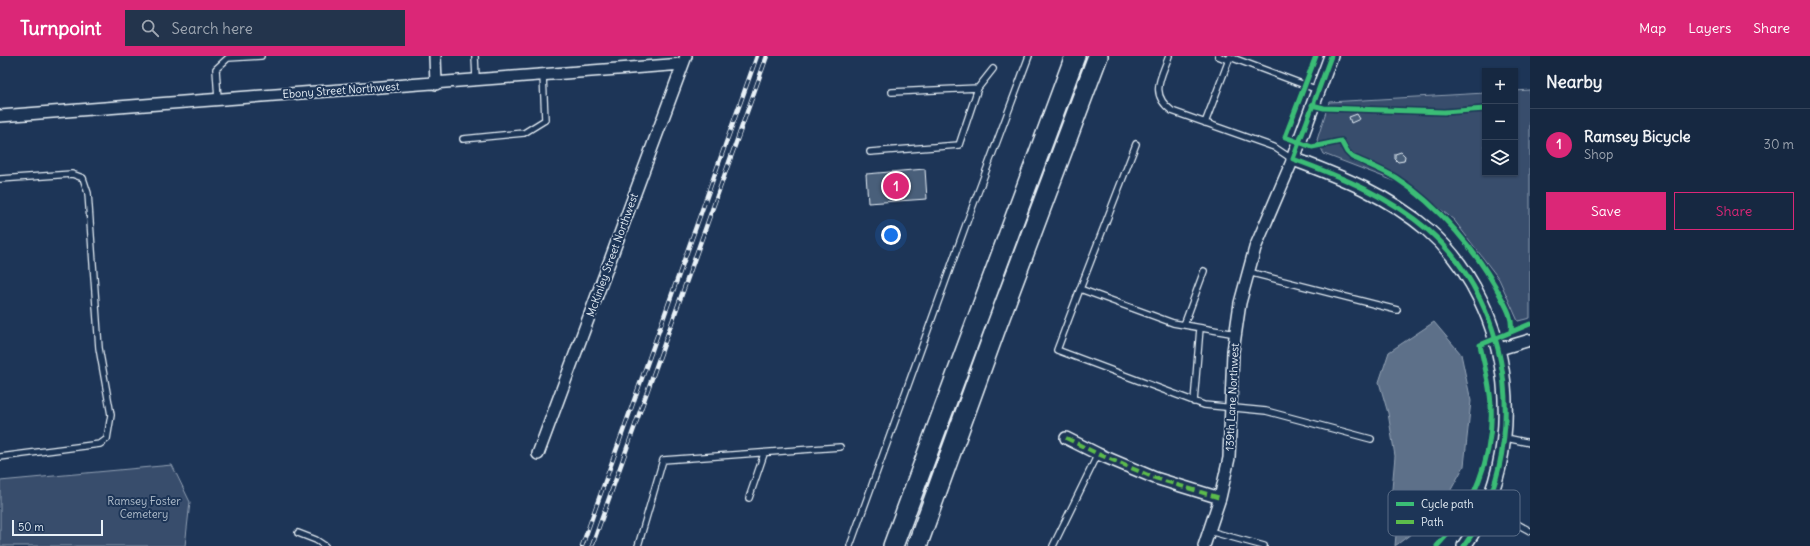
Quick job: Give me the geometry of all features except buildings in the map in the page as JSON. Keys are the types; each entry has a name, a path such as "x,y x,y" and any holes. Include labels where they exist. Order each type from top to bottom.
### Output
{"highway":[{"path":"894,546 1075,56"},
{"path":"917,546 997,325 1098,56"}],"street":[{"path":"435,56 436,84"},
{"path":"1331,56 1293,159 1328,172 1377,194 1411,216 1430,231 1447,250 1472,283 1490,315 1502,348 1511,385 1513,403 1511,439 1505,470 1497,490"},
{"name":"Ebony Street Northwest","path":"0,116 436,84 543,75 684,60"},
{"name":"McKinley Street Northwest","path":"538,454 684,60"},
{"name":"139th Lane Northwest","path":"1204,546 1220,498 1230,458 1233,357 1240,303 1255,248 1293,159"},
{"path":"1502,348 1530,340"},
{"path":"1066,438 1098,454 1155,478 1220,498"},
{"path":"1464,546 1472,536"}],"lane":[{"path":"218,99 216,69 228,58 261,56"},
{"path":"475,56 476,80"},
{"path":"850,546 965,227 1029,56"},
{"path":"1169,56 1159,82 1160,98 1164,105 1172,111 1274,147 1293,159"},
{"path":"1218,56 1228,60"},
{"path":"1205,122 1230,57 1318,90"},
{"path":"870,152 958,145 978,88 993,70"},
{"path":"463,139 524,133 545,120 543,75"},
{"path":"892,92 978,88"},
{"path":"1136,144 1057,350 1204,405 1266,411 1371,439"},
{"path":"0,179 72,174 83,178 88,193 98,348 111,415 107,439 100,444 0,457"},
{"path":"1184,325 1204,271"},
{"path":"1248,272 1397,310"},
{"path":"1080,289 1173,323 1236,334"},
{"path":"1194,402 1200,328"},
{"path":"1511,439 1530,443"},
{"path":"638,546 662,460 764,454 840,447"},
{"path":"749,498 764,454"},
{"path":"1054,546 1098,454"},
{"path":"1520,526 1530,531"},
{"path":"1209,531 1264,546"},
{"path":"298,533 316,540 324,546"}],"green space":[{"path":"1530,90 1530,318 1518,321 1499,279 1454,220 1415,189 1324,154 1317,140 1329,102 1482,93 1482,176 1518,176 1518,91"},
{"name":"Ramsey Foster Cemetery","path":"172,465 190,502 185,546 0,546 0,481"}],"shaded area":[{"path":"1434,322 1461,354 1471,401 1464,466 1451,490 1392,490 1395,456 1388,413 1379,382 1389,352"},
{"path":"1396,536 1408,536 1395,546"}],"railway":[{"path":"582,546 757,56"},
{"path":"592,546 767,56"}],"marked path":[{"path":"1066,438 1098,454 1155,478 1220,498"}],"cycle path":[{"path":"1316,56 1285,137 1312,147 1341,141 1347,152 1352,157 1396,178 1412,189 1456,231 1481,264 1492,280 1507,309 1511,322 1511,331"},
{"path":"1331,56 1293,159 1347,180 1381,197 1413,218 1428,230 1458,262 1480,299 1495,340 1504,382 1505,426 1499,469 1492,490"},
{"path":"1312,105 1324,108 1444,112 1482,109"},
{"path":"1475,490 1485,463 1491,425 1491,405 1488,382 1480,345 1530,324"},
{"path":"1437,546 1446,536"},
{"path":"1464,546 1470,536"}],"place":[{"name":"Ramsey Bicycle","path":"896,186"}]}
